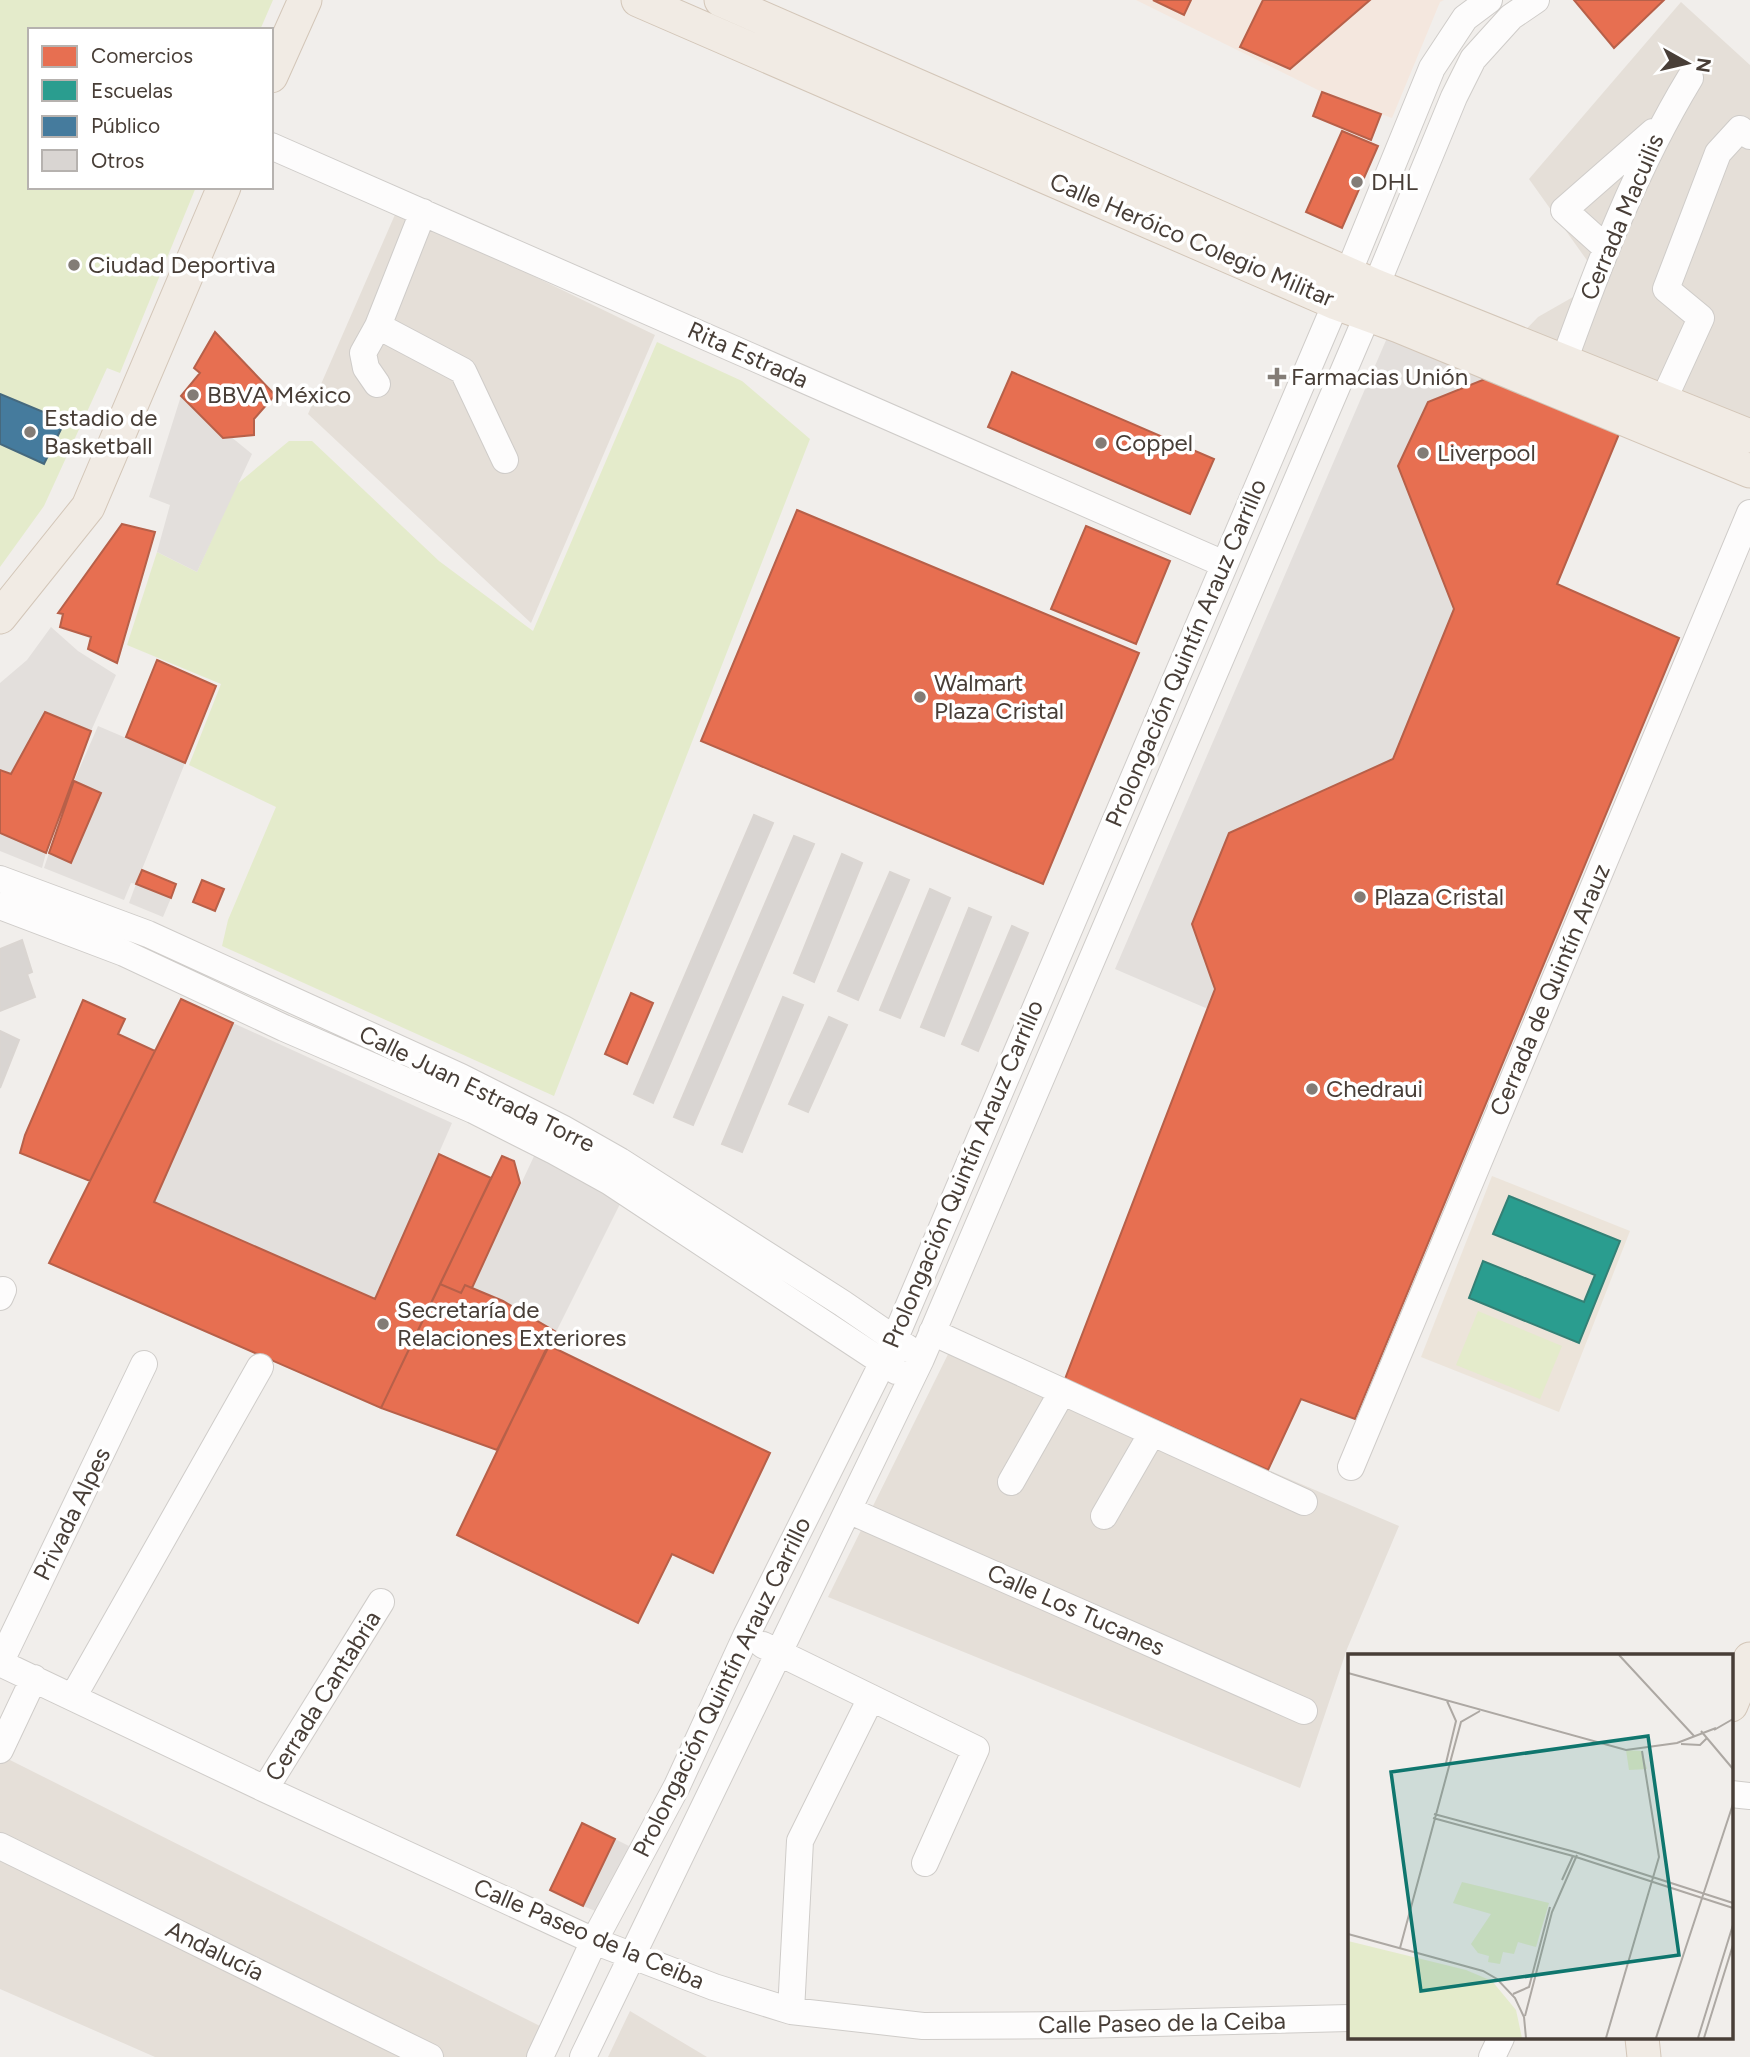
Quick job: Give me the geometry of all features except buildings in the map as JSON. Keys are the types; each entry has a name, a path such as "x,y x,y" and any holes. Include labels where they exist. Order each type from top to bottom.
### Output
{"main road":[{"path":"273,72 305,0"},
{"name":"Calle Heróico Colegio Militar","path":"638,0 1356,294 1564,361 1750,436"},
{"name":"Calle Heróico Colegio Militar","path":"721,0 1356,294 1750,471"},
{"path":"0,617 88,507 223,189"},
{"path":"1732,1703 1750,1659"},
{"path":"1642,2039 1644,2057"}],"street":[{"path":"1356,294 1432,68 1465,18 1489,0"},
{"path":"1356,294 1473,60 1511,17 1536,0"},
{"name":"Cerrada Macuilis","path":"1564,361 1605,247 1662,124 1690,78"},
{"path":"1605,247 1564,210 1662,124"},
{"path":"1663,401 1701,318 1666,289 1718,153 1740,129 1750,136"},
{"name":"Rita Estrada","path":"273,147 1224,565"},
{"path":"377,384 366,368 363,354 378,326 423,212"},
{"name":"Prolongación Quintín Arauz Carrillo","path":"540,2057 594,1941 677,1786 746,1636 895,1338 1224,565 1356,294"},
{"name":"Prolongación Quintín Arauz Carrillo","path":"583,2057 916,1369 1228,639 1356,294"},
{"path":"378,326 463,371 505,460"},
{"name":"Cerrada de Quintín Arauz","path":"1351,1467 1750,513"},
{"path":"1198,625 1228,639"},
{"name":"Calle Juan Estrada Torre","path":"0,879 79,922 124,953 284,1028 473,1111 554,1151 653,1210 882,1363 916,1369"},
{"name":"Calle Juan Estrada Torre","path":"0,906 171,944 461,1077 562,1128 620,1161 895,1338 916,1369"},
{"path":"974,1150 1005,1162"},
{"path":"932,1332 1304,1502"},
{"name":"Privada Alpes","path":"0,1663 144,1364"},
{"path":"73,1697 260,1367"},
{"path":"1011,1482 1062,1392"},
{"path":"1104,1516 1152,1433"},
{"name":"Calle Los Tucanes","path":"848,1510 1304,1711"},
{"name":"Cerrada Cantabria","path":"265,1789 381,1602"},
{"path":"746,1636 976,1749 925,1863"},
{"name":"Calle Paseo de la Ceiba","path":"0,1663 594,1941 714,1987 791,2011 923,2026 1348,2018"},
{"path":"0,1750 34,1678"},
{"path":"791,2011 800,1841 871,1698"},
{"path":"1732,1794 1750,1796"},
{"name":"Andalucía","path":"0,1846 430,2057"},
{"path":"1492,2057 1501,2039"}],"shaded area":[{"path":"1136,0 1444,0 1440,2 1392,118 1322,92"},
{"path":"1681,2 1750,65 1750,436 1514,342 1538,317 1573,297 1591,266 1529,179"},
{"path":"397,210 655,335 531,623 308,414"},
{"path":"1387,338 1485,379 1428,402 1398,466 1454,609 1393,759 1229,833 1192,924 1215,989 1208,1009 1115,969"},
{"path":"181,396 252,454 197,572 157,552 170,505 149,497"},
{"path":"51,627 78,651 116,675 91,731 45,712 11,774 0,770 0,683 27,660"},
{"path":"98,726 185,763 136,884 131,883 124,900 44,868 49,853 71,862 101,793 74,781"},
{"path":"0,833 46,853 42,868 0,851"},
{"path":"136,884 171,898 163,917 129,903"},
{"path":"233,1023 452,1123 375,1299 154,1202"},
{"path":"536,1152 623,1198 556,1332 503,1301 472,1288"},
{"path":"1492,1176 1630,1231 1559,1412 1421,1357"},
{"path":"959,1332 1399,1526 1347,1649 1300,1788 828,1597"},
{"path":"0,1755 552,2032 540,2057 155,2057 0,1989"},
{"path":"615,1839 629,1846 598,1912 583,1906"},
{"path":"630,2011 707,2057 608,2057"}],"green space":[{"name":"Ciudad Deportiva","path":"0,0 273,0 261,28 28,28 28,189 195,189 120,373 107,368 44,506 0,567"},
{"path":"657,342 742,381 810,439 554,1096 222,946 228,920 276,807 189,765 221,684 127,645 157,552 197,572 236,485 289,441 312,441 439,561 533,631"},
{"path":"1478,1311 1562,1346 1540,1399 1456,1365"}],"place":[{"name":"DHL","path":"1357,182"},
{"name":"Ciudad Deportiva","path":"74,265"},
{"name":"Farmacias Unión","path":"1277,377"},
{"name":"BBVA México","path":"193,395"},
{"name":"Estadio de Basketball","path":"30,432"},
{"name":"Coppel","path":"1101,443"},
{"name":"Liverpool","path":"1423,453"},
{"name":"Walmart Plaza Cristal","path":"920,697"},
{"name":"Plaza Cristal","path":"1360,897"},
{"name":"Chedraui","path":"1312,1089"},
{"name":"Secretaría de Relaciones Exteriores","path":"383,1324"}]}
